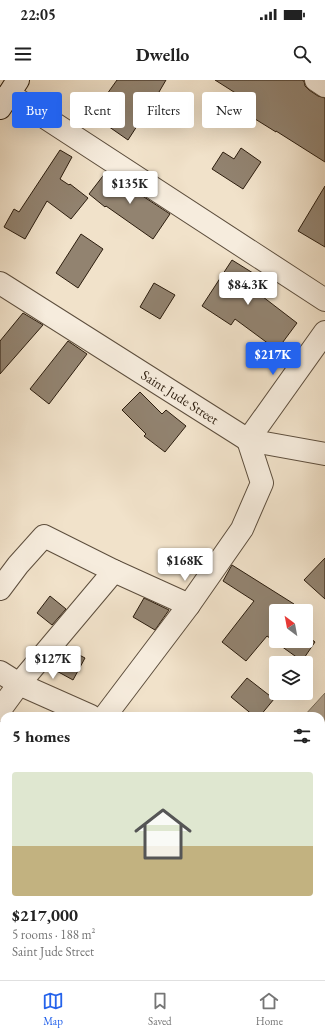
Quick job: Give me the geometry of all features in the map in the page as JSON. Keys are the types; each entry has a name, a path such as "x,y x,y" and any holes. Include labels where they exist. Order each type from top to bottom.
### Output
{"street":[{"path":"316,80 325,86"},
{"path":"9,94 325,300"},
{"name":"Saint Jude Street","path":"0,283 248,440"},
{"path":"248,440 325,332"},
{"path":"248,440 325,454"},
{"path":"108,712 189,605 242,529 262,483 248,440"},
{"path":"0,589 18,565 44,536 114,571 189,605"},
{"path":"0,710 19,684 114,571"},
{"path":"0,672 19,684 82,712"}],"shaded area":[{"path":"325,693 325,712 308,712"}],"building":[{"path":"117,80 166,80 159,92 133,92 133,128 136,128 128,140 111,128 125,128 125,92 108,92"},
{"path":"215,80 304,81 305,86 309,90 318,96 325,98 325,162 256,120 256,92 234,92"},
{"path":"241,148 261,162 243,189 212,169 223,152 234,159"},
{"path":"60,150 72,157 60,179 69,185 70,184 88,198 71,219 47,201 25,239 4,227 14,209 19,212"},
{"path":"106,172 170,214 153,239 106,206 105,207 89,194"},
{"path":"325,186 325,247 298,231"},
{"path":"81,234 103,249 78,288 56,273"},
{"path":"232,260 261,278 254,290 297,323 277,350 235,319 231,325 202,306"},
{"path":"154,283 175,295 160,319 140,307"},
{"path":"23,313 43,325 0,374 0,341"},
{"path":"68,341 87,354 49,404 30,389"},
{"path":"140,392 162,414 166,410 186,426 165,452 144,436 146,434 122,410"},
{"path":"325,558 325,599 304,580"},
{"path":"232,565 294,604 269,604 269,637 267,636 246,661 222,642 254,601 223,581"},
{"path":"50,596 66,609 52,625 37,613"},
{"path":"144,598 169,610 155,630 133,617"},
{"path":"66,648 85,658 73,680 53,669 61,653"},
{"path":"284,648 311,648 305,656 295,656"},
{"path":"247,678 269,695 269,700 273,700 263,712 249,712 231,697"}]}
